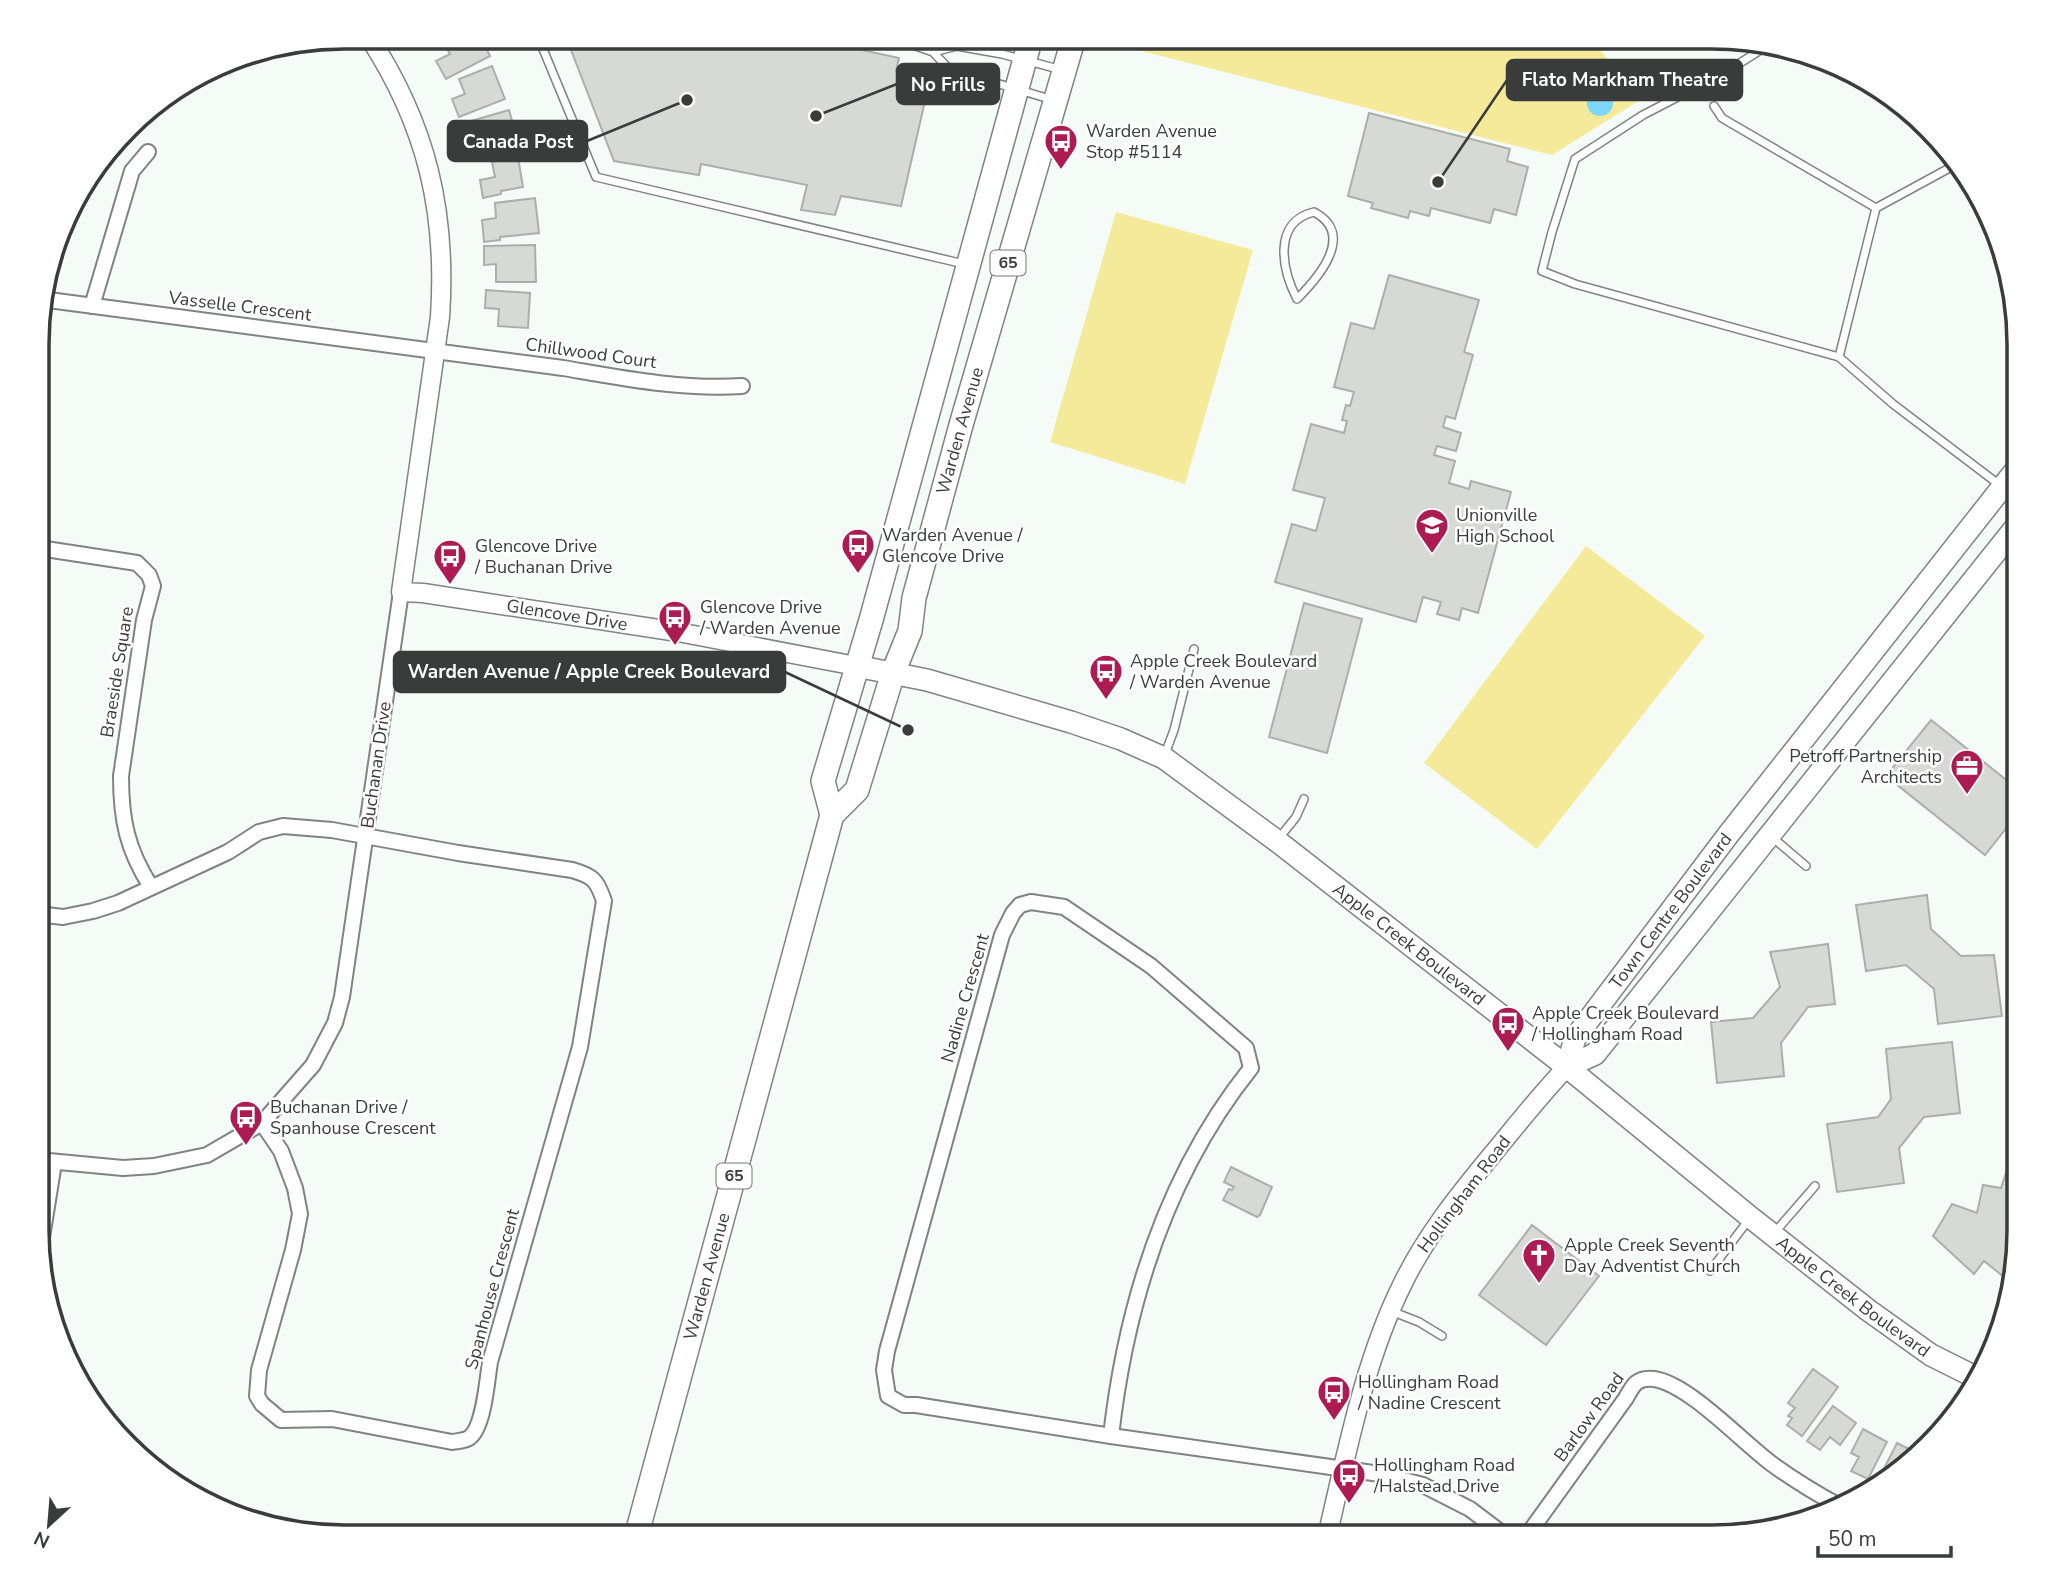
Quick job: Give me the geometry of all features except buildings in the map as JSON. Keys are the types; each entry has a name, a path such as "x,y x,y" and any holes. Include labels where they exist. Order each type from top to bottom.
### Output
{"main road":[{"name":"Warden Avenue","path":"832,815 823,781 871,620 1027,49"},
{"name":"Warden Avenue","path":"639,1525 832,815 857,790 893,673 910,631 914,598 957,438 1070,49"},
{"name":"Town Centre Boulevard","path":"1567,1067 1575,1038 1728,835 2007,481"},
{"name":"Town Centre Boulevard","path":"1567,1067 1595,1054 2007,538"},
{"name":"Apple Creek Boulevard","path":"856,666 927,680 1071,722 1121,738 1164,758 1277,841 1567,1067 1772,1235 1931,1355 1969,1374"}],"street":[{"name":"Buchanan Drive","path":"49,1162 123,1168 180,1162 207,1155 262,1123 313,1065 335,1023 342,997 401,592 442,277 432,176 413,118 377,49"},
{"path":"92,306 132,171 148,152"},
{"name":"Vasselle Crescent","path":"53,301 434,351"},
{"name":"Chillwood Court","path":"434,351 632,380 711,388 742,386"},
{"path":"2002,487 2007,491"},
{"name":"Braeside Square","path":"49,550 137,563 149,575 153,586 144,620 121,776 121,799 134,860 151,887"},
{"name":"Glencove Drive","path":"401,592 424,593 678,632 856,666"},
{"path":"49,915 63,917 118,903 228,852 260,832 283,826 365,835"},
{"name":"Spanhouse Crescent","path":"262,1123 281,1151 295,1188 300,1214 293,1250 259,1370 257,1396 262,1404 281,1420 332,1419 452,1442 469,1438 476,1430 481,1415 490,1362 580,1047 604,901 599,886 590,876 572,870 458,853 365,835"},
{"name":"Nadine Crescent","path":"1111,1436 1115,1396 1132,1312 1149,1255 1166,1210 1233,1092 1251,1068 1250,1059 1246,1048 1151,966 1064,907 1031,902 1020,905 1002,935 887,1351 884,1386 888,1396 904,1405 916,1405 1111,1436 1380,1474 1423,1485 1470,1509 1491,1525"},
{"name":"Hollingham Road","path":"1330,1525 1374,1354 1419,1252 1447,1211 1543,1092 1567,1067"},
{"path":"49,1194 54,1163"},
{"name":"Barlow Road","path":"1536,1525 1626,1398 1633,1384 1642,1379 1664,1382 1685,1393 1771,1464 1830,1500"}],"lane":[{"path":"543,49 596,177 968,265"},
{"path":"924,49 933,52 949,69 1055,101"},
{"path":"933,52 945,49"},
{"path":"971,49 1063,71"},
{"path":"1756,53 1724,73 1643,115 1574,159 1542,271 1575,284 1839,357 1893,404 2002,487"},
{"path":"1714,106 1722,118 1876,208"},
{"path":"1839,357 1876,208 1949,168"},
{"path":"1314,212 1323,216 1330,225 1334,247 1329,260 1297,299 1286,269 1283,244 1286,232 1295,221 1314,212"},
{"path":"1164,758 1174,730 1194,649"},
{"path":"1277,841 1296,817 1304,799"},
{"path":"1770,835 1806,866"},
{"path":"1772,1235 1815,1186"},
{"path":"1710,1270 1750,1217"},
{"path":"1391,1311 1419,1322 1442,1336"}],"shaded area":[{"path":"1134,49 1600,49 1640,100 1552,155"},
{"path":"1116,212 1253,250 1185,484 1050,442"},
{"path":"1586,546 1705,636 1537,849 1424,763"}],"water":[{"path":"1600,90 1609,94 1613,103 1609,112 1600,116 1591,112 1587,103 1591,94"}],"place":[{"name":"Canada Post","path":"687,100"},
{"name":"No Frills","path":"816,116"},
{"name":"Warden Avenue Stop #5114","path":"1061,171"},
{"name":"Flato Markham Theatre","path":"1438,182"},
{"name":"Unionville High School","path":"1432,555"},
{"name":"Warden Avenue / Glencove Drive","path":"858,575"},
{"name":"Glencove Drive / Buchanan Drive","path":"450,586"},
{"name":"Glencove Drive / Warden Avenue","path":"675,647"},
{"name":"Apple Creek Boulevard / Warden Avenue","path":"1106,701"},
{"name":"Warden Avenue / Apple Creek Boulevard","path":"908,730"},
{"name":"Petroff Partnership Architects","path":"1967,796"},
{"name":"Apple Creek Boulevard / Hollingham Road","path":"1508,1053"},
{"name":"Buchanan Drive / Spanhouse Crescent","path":"246,1147"},
{"name":"Apple Creek Seventh Day Adventist Church","path":"1539,1285"},
{"name":"Hollingham Road / Nadine Crescent","path":"1334,1422"},
{"name":"Hollingham Road /Halstead Drive","path":"1349,1505"}]}
